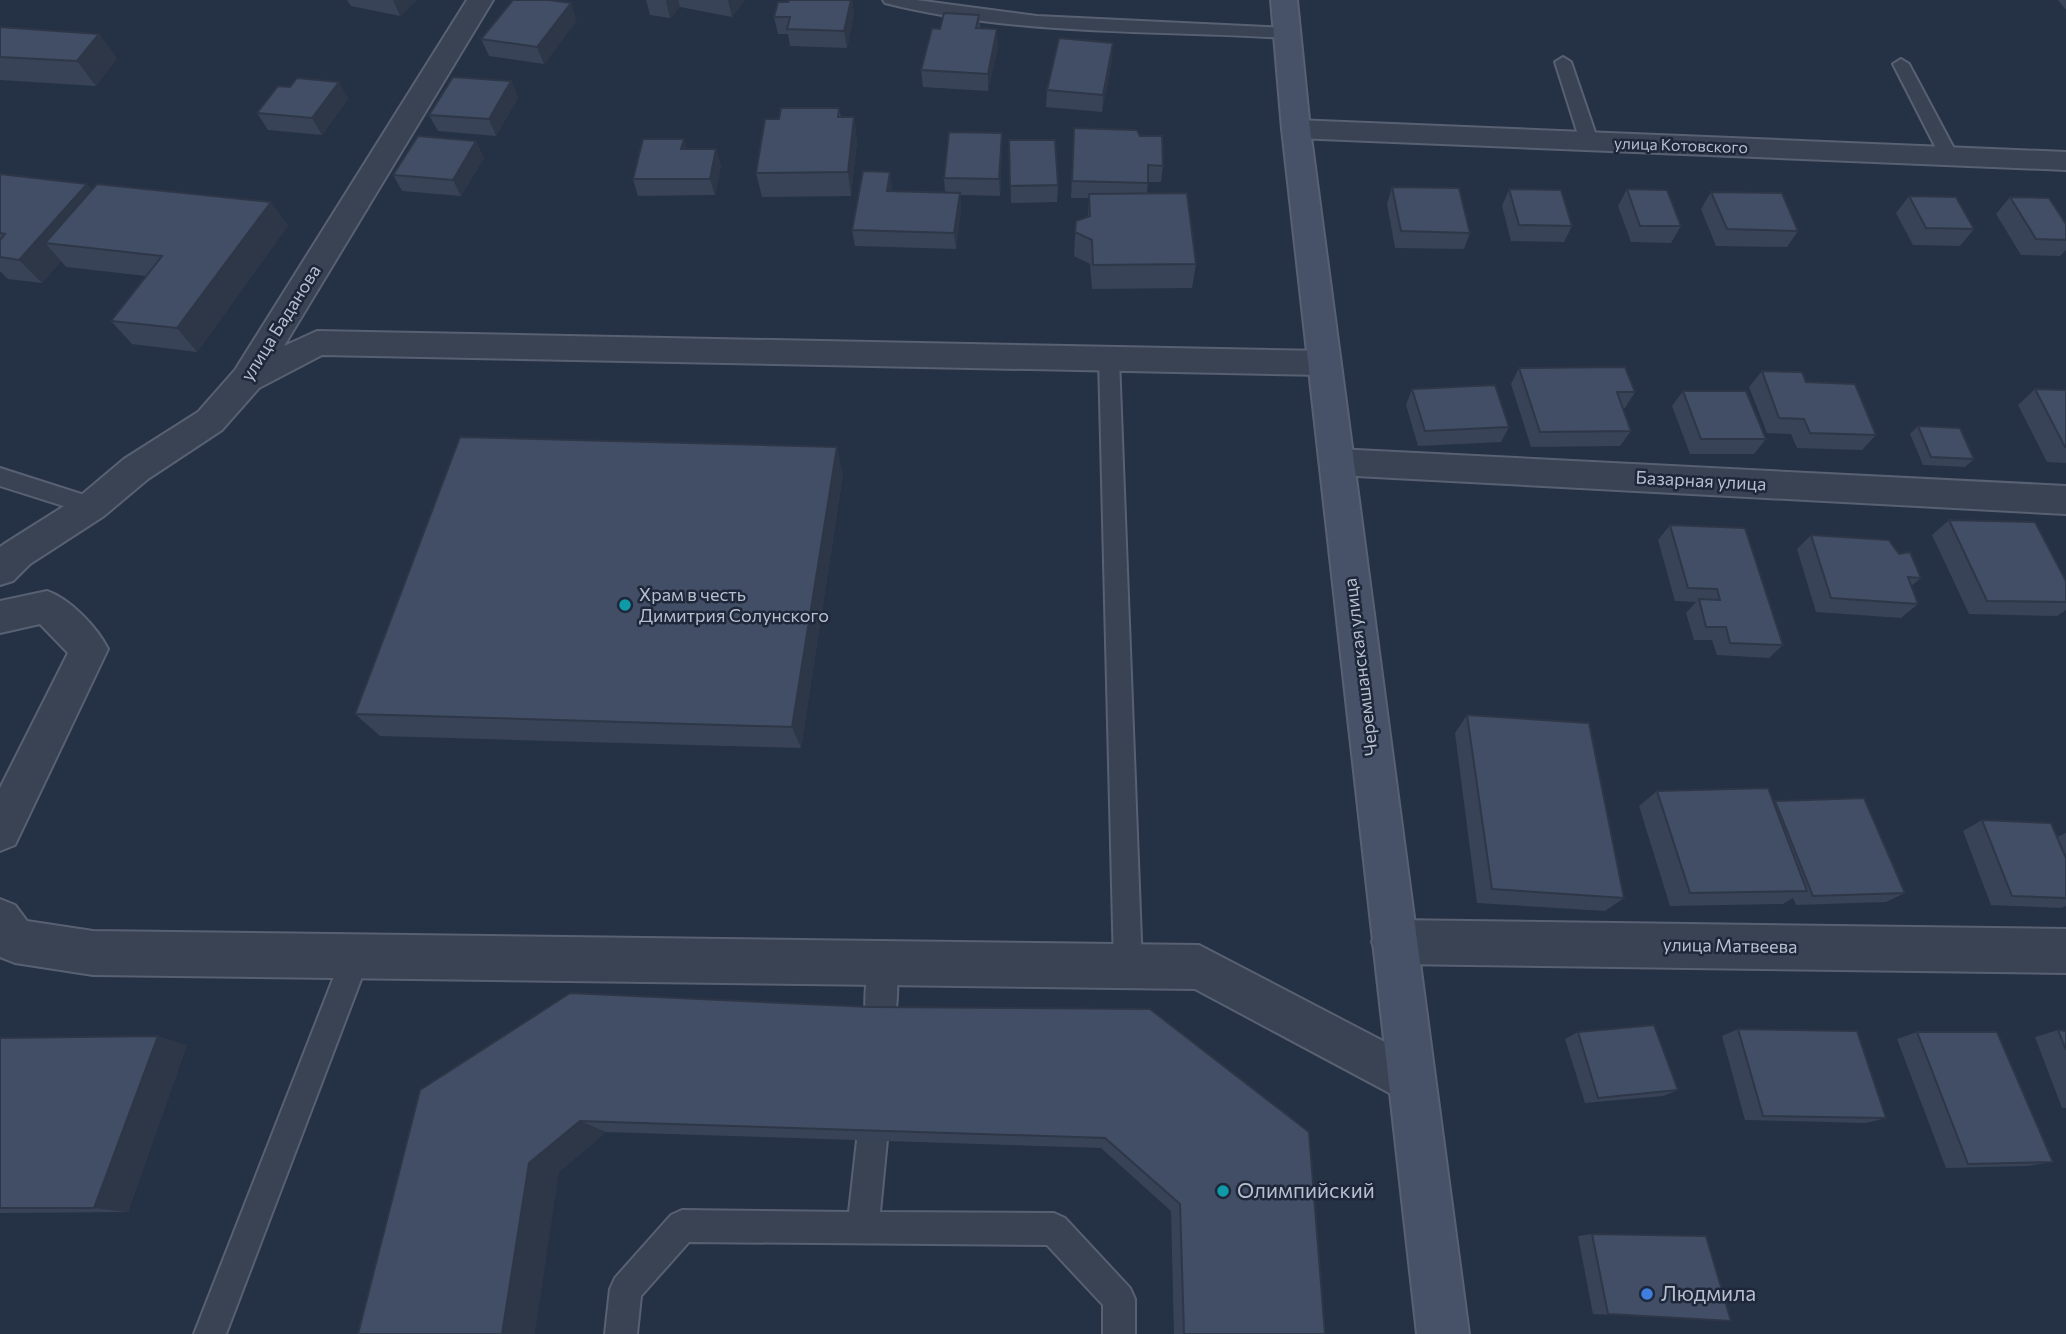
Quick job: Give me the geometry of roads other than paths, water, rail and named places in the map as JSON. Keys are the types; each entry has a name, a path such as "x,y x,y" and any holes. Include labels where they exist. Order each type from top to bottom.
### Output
{"main road":[{"name":"Черемшанская улица","path":"1285,17 1296,129 1410,1081 1443,1334"}],"street":[{"name":"улица Баданова","path":"0,570 17,554 92,506 136,469 210,421 247,379 480,0"},
{"name":"улица Котовского","path":"1296,129 2066,161"},
{"path":"247,379 317,343 1324,363"},
{"name":"Базарная улица","path":"1337,463 2066,500"},
{"path":"0,617 47,607 89,649 0,831"},
{"path":"0,920 15,941 93,953 1199,967 1410,1081"},
{"name":"улица Матвеева","path":"1394,942 2066,951"}],"lane":[{"path":"891,0 930,9 1082,23 1285,17"},
{"path":"1563,62 1589,141"},
{"path":"1901,64 1949,156"},
{"path":"1109,359 1128,966"},
{"path":"0,477 92,506"},
{"path":"210,1334 356,956"},
{"path":"880,1024 883,963"},
{"path":"863,1228 872,1140"},
{"path":"621,1334 626,1289 682,1226 1054,1229 1119,1299 1119,1334"}],"place":[{"name":"Храм в честь Димитрия Солунского","path":"625,605"},
{"name":"Олимпийский","path":"1223,1191"},
{"name":"Людмила","path":"1647,1294"}]}
